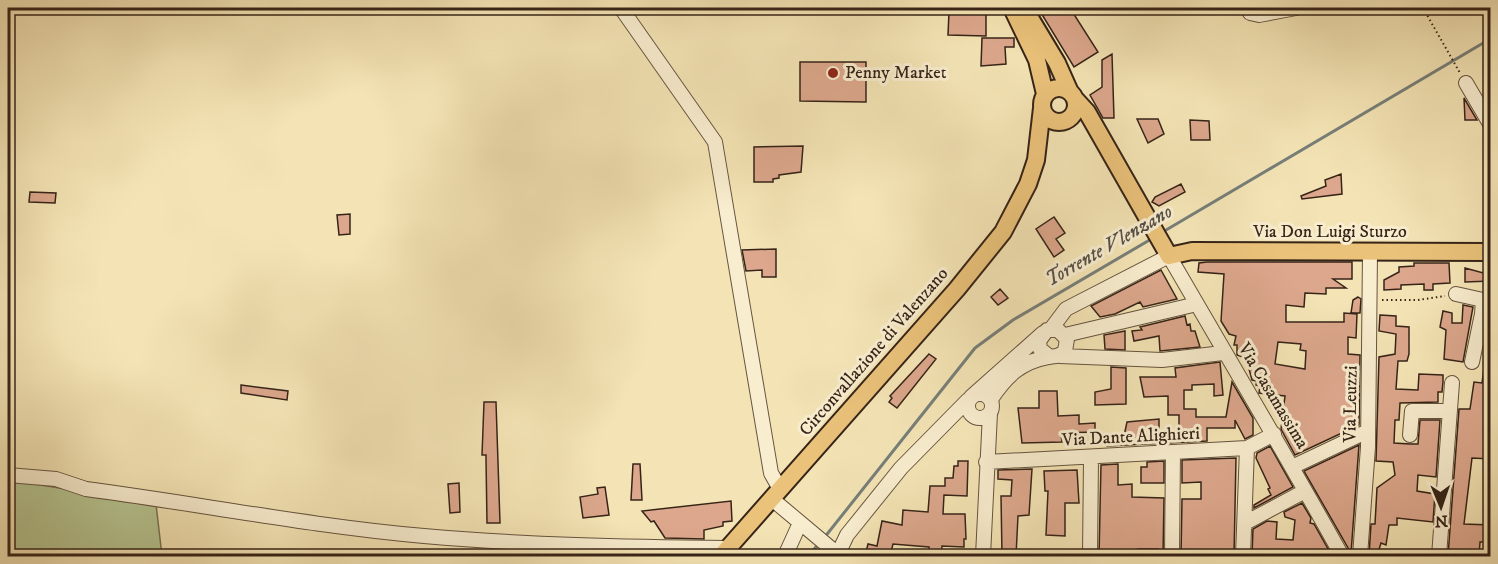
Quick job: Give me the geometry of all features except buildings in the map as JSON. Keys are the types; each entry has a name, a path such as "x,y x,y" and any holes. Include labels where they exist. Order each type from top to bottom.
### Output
{"main road":[{"path":"1012,8 1037,60 1043,101 1050,120 1066,120 1098,134"},
{"path":"1026,11 1057,63 1072,95 1076,110 1036,160"},
{"path":"1036,160 1043,101 1054,88 1072,95 1087,112 1167,252"},
{"name":"Circonvallazione di Valenzano","path":"725,552 957,289 1003,232 1028,184 1036,160"},
{"name":"Via Don Luigi Sturzo","path":"1167,252 1491,252"}],"street":[{"path":"621,8 715,142 771,473 776,494 800,523 837,555 847,535 901,468 970,399 1023,348 1047,331 1058,330 1065,335 1067,346 1055,356 1011,372 982,418 974,416 969,411 970,399"},
{"path":"1247,8 1250,13 1259,15 1296,8"},
{"path":"1466,83 1491,124"},
{"path":"1167,252 1066,309 1039,341 1040,349 1055,356 1162,360 1223,352"},
{"name":"Via Casamassima","path":"1167,252 1223,352 1274,434 1342,556"},
{"name":"Via Leuzzi","path":"1360,556 1368,431 1370,252"},
{"path":"1456,294 1483,300 1486,318 1472,362"},
{"path":"1065,335 1197,304"},
{"path":"1439,556 1452,383"},
{"path":"970,399 981,393 991,406 986,462 983,556"},
{"path":"1410,435 1412,411 1449,411"},
{"path":"1292,467 1368,431"},
{"name":"Via Dante Alighieri","path":"986,462 1247,448 1274,434"},
{"path":"1243,556 1247,448"},
{"path":"1172,556 1173,453"},
{"path":"1090,556 1091,458"},
{"path":"8,475 56,479 86,489 319,524 425,537 725,552"},
{"path":"1245,523 1305,491"},
{"path":"785,556 800,523"}],"path":[{"path":"1423,8 1466,83"},
{"path":"1370,300 1418,300 1456,294"}],"green space":[{"path":"8,482 35,484 156,504 162,556 8,556"}],"waterway":[{"name":"Torrente Vlenzano","path":"1161,233 1490,39"},
{"name":"Torrente Vlenzano","path":"824,538 975,348 1013,320 1153,238"},
{"name":"Torrente Vlenzano","path":"809,556 819,543"}],"place":[{"name":"Penny Market","path":"833,73"}]}
